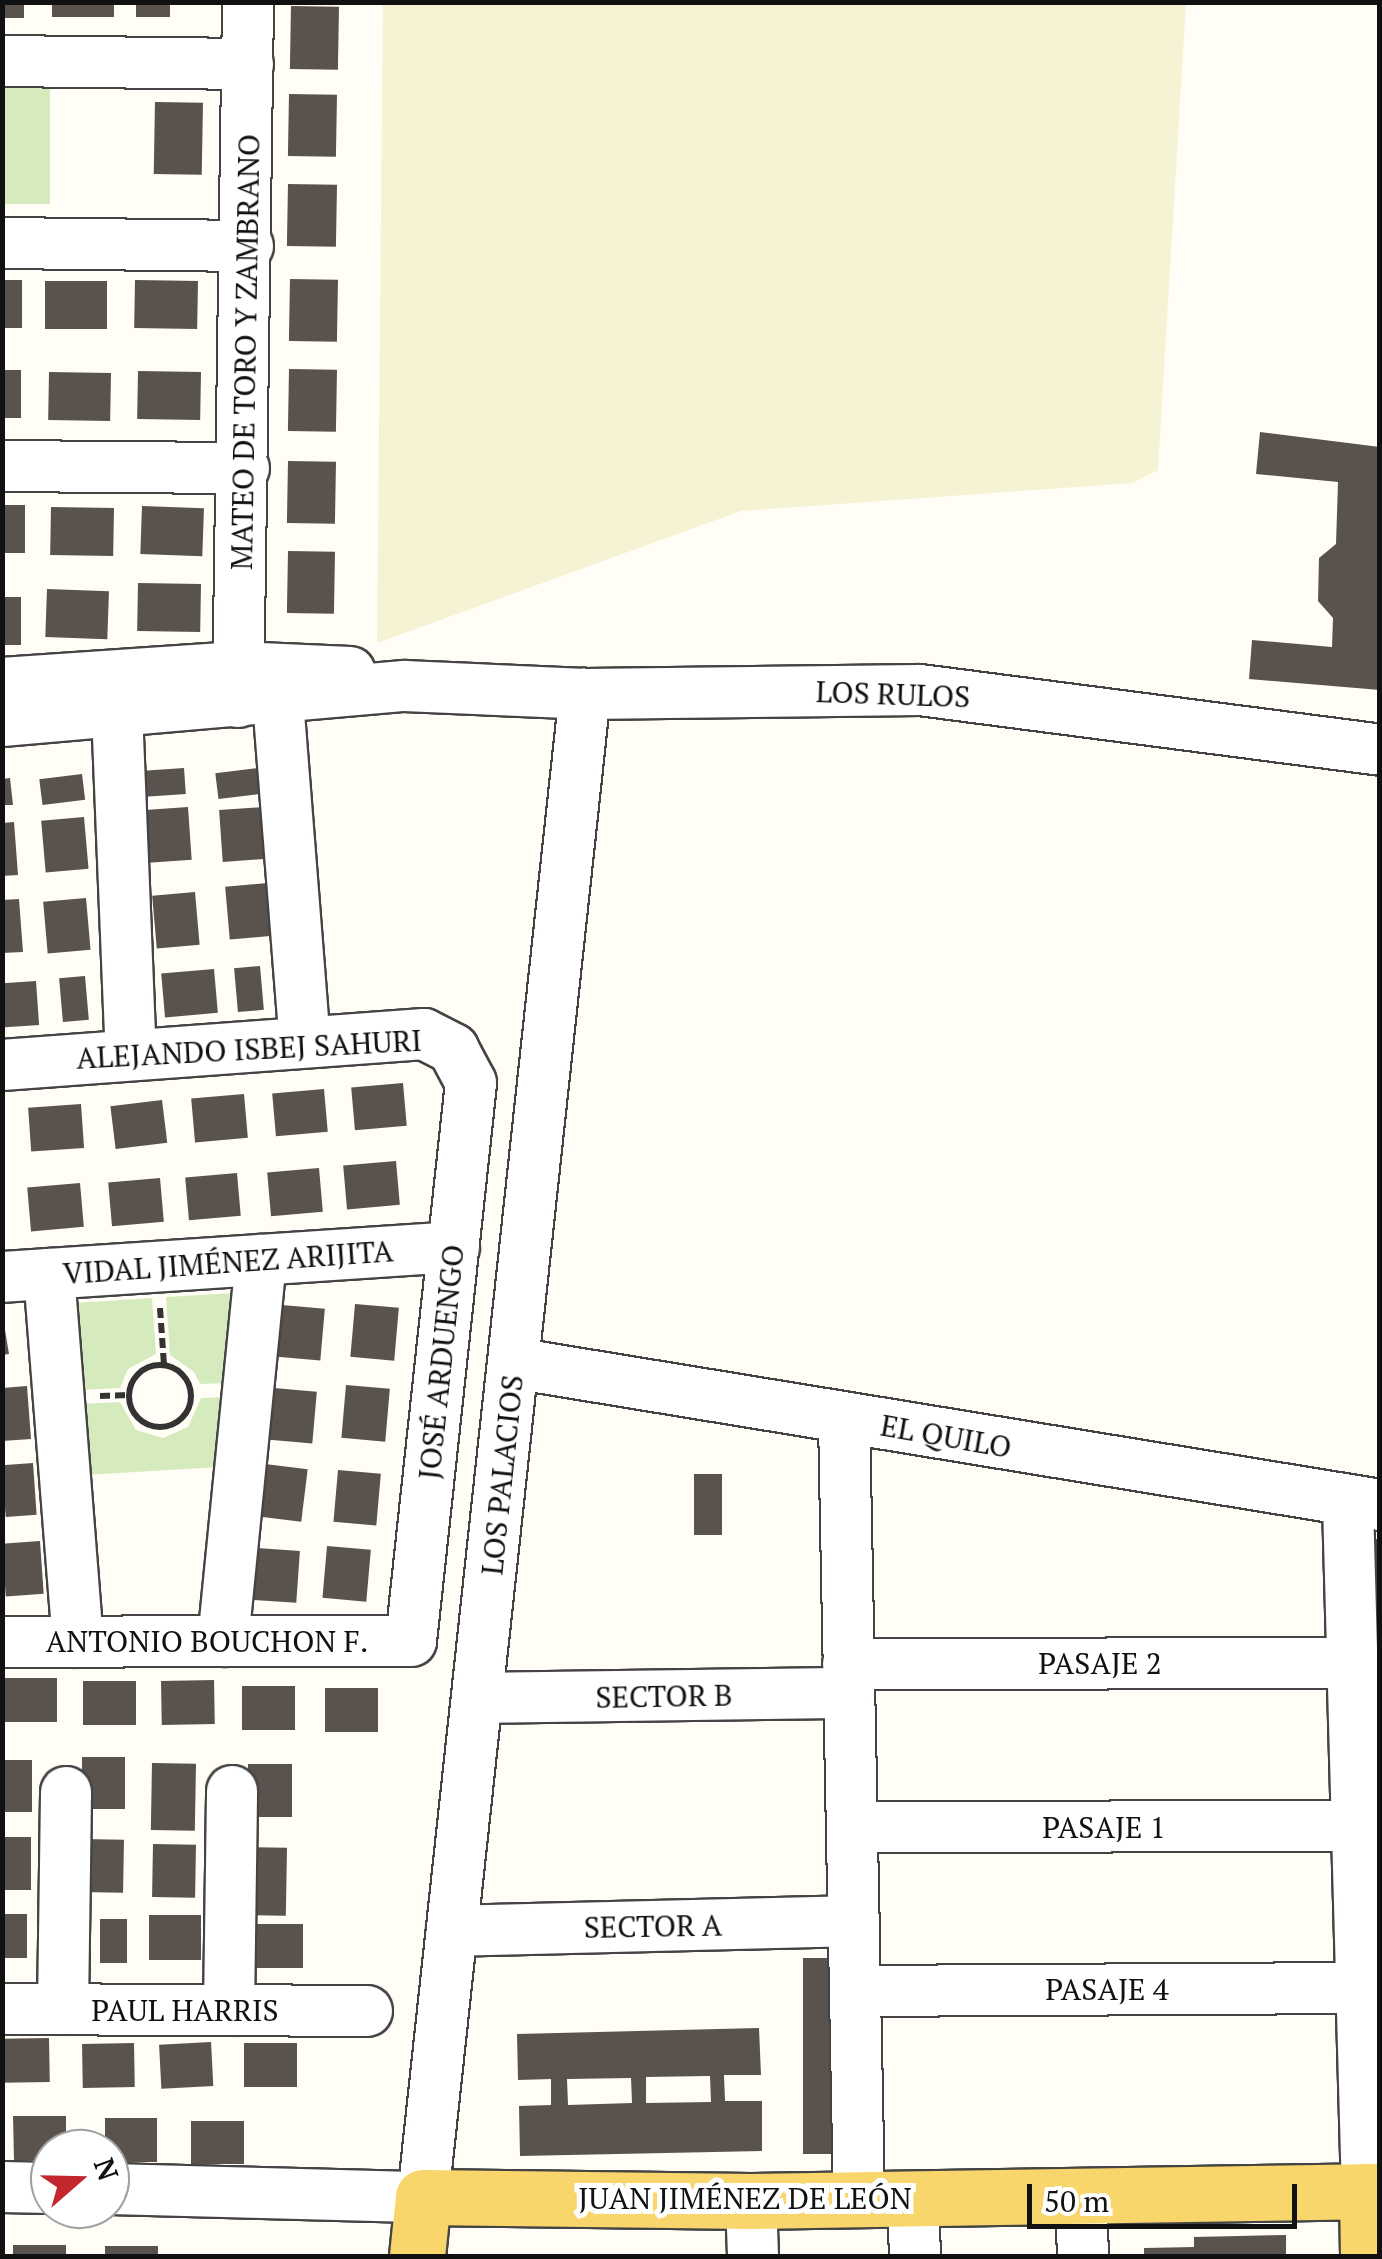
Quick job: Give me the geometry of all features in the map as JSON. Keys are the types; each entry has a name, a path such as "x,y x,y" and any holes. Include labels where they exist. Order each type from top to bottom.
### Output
{"main road":[{"name":"JUAN JIMÉNEZ DE LEÓN","path":"423,2197 751,2200 1373,2191"},
{"path":"1368,2256 1373,2191"},
{"name":"LOS PALACIOS","path":"417,2256 423,2197"}],"street":[{"name":"MATEO DE TORO Y ZAMBRANO","path":"248,2 244,468 251,690 305,1042"},
{"path":"2,61 248,64"},
{"path":"2,243 248,246"},
{"path":"2,466 244,468"},
{"name":"LOS RULOS","path":"2,683 251,690 404,686 585,694 920,690 1380,750"},
{"name":"LOS RULOS","path":"2,721 117,712 251,690"},
{"name":"LOS PALACIOS","path":"423,2197 585,694"},
{"path":"117,712 132,1055"},
{"name":"ALEJANDO ISBEJ SAHURI","path":"2,1065 305,1042 439,1038 464,1064 471,1083"},
{"name":"JOSÉ ARDUENGO","path":"411,1641 471,1083"},
{"name":"VIDAL JIMÉNEZ ARIJITA","path":"26,1276 454,1247"},
{"path":"223,1642 261,1260"},
{"path":"26,1276 78,1642"},
{"name":"EL QUILO","path":"514,1363 1364,1505"},
{"path":"844,1419 859,2198"},
{"path":"1364,1505 1351,1663 1360,1988 1373,2191"},
{"name":"ANTONIO BOUCHON F.","path":"2,1642 411,1641"},
{"name":"PASAJE 2","path":"848,1678 1351,1663"},
{"name":"SECTOR B","path":"479,1698 848,1678"},
{"path":"229,2010 232,1791"},
{"path":"64,2009 66,1792"},
{"name":"PASAJE 1","path":"852,1828 1356,1826"},
{"name":"SECTOR A","path":"452,1930 853,1921"},
{"name":"PASAJE 4","path":"855,1991 1360,1988"},
{"name":"PAUL HARRIS","path":"2,2009 367,2011"},
{"path":"2,2187 30,2188"},
{"name":"JUAN JIMÉNEZ DE LEÓN","path":"130,2190 423,2197"},
{"path":"1082,2194 1083,2256"},
{"path":"913,2197 914,2256"},
{"path":"751,2200 752,2256"}],"path":[{"path":"158,1267 164,1365"},
{"path":"164,1365 184,1375 191,1401 176,1423 153,1427 136,1416 128,1397 137,1374 164,1365"}],"shaded area":[{"path":"383,3 1186,3 1158,470 1133,483 741,511 377,643"}],"green space":[{"path":"2,85 50,85 50,204 2,204"},
{"path":"235,1293 227,1383 200,1384 194,1372 170,1355 166,1297"},
{"path":"152,1298 156,1354 128,1369 120,1388 80,1390 74,1303"},
{"path":"225,1397 219,1467 85,1475 80,1404 120,1402 136,1430 163,1438 188,1427 201,1398"}],"building":[{"path":"2,2 24,2 24,18 2,18"},
{"path":"52,2 114,2 114,17 52,17"},
{"path":"136,2 170,2 170,17 136,17"},
{"path":"291,6 339,7 338,70 290,69"},
{"path":"289,94 337,95 336,157 288,156"},
{"path":"155,102 203,103 202,175 154,174"},
{"path":"288,184 337,185 336,247 287,246"},
{"path":"290,279 338,280 337,342 289,341"},
{"path":"2,280 22,280 22,328 2,328"},
{"path":"135,280 198,281 197,329 134,328"},
{"path":"45,281 107,281 107,329 45,329"},
{"path":"289,369 337,370 336,432 288,431"},
{"path":"2,370 21,370 21,418 2,418"},
{"path":"138,371 201,372 200,420 137,419"},
{"path":"49,372 111,373 110,421 48,420"},
{"path":"1260,432 1380,447 1380,690 1249,679 1252,640 1332,647 1333,618 1318,601 1319,558 1336,544 1338,482 1256,474"},
{"path":"288,461 336,462 335,524 287,523"},
{"path":"2,505 25,505 25,553 2,553"},
{"path":"142,506 204,508 202,556 140,554"},
{"path":"51,507 114,508 113,556 50,555"},
{"path":"288,551 335,552 334,614 287,613"},
{"path":"138,583 201,584 200,632 137,631"},
{"path":"47,589 109,591 107,639 45,637"},
{"path":"2,597 21,597 21,645 2,645"},
{"path":"184,768 186,794 142,797 140,771"},
{"path":"258,768 261,794 218,799 215,773"},
{"path":"82,774 85,800 42,805 39,779"},
{"path":"10,778 13,805 2,805 2,779"},
{"path":"188,807 192,860 149,863 145,810"},
{"path":"263,807 267,859 223,862 219,810"},
{"path":"84,817 89,869 46,873 41,821"},
{"path":"14,822 18,875 2,876 2,823"},
{"path":"268,883 273,936 230,940 225,887"},
{"path":"195,892 200,945 157,949 152,896"},
{"path":"86,898 91,950 48,954 43,902"},
{"path":"19,899 23,952 2,953 2,900"},
{"path":"260,966 264,1010 238,1012 234,968"},
{"path":"214,969 218,1013 165,1017 161,974"},
{"path":"85,976 89,1020 63,1022 59,978"},
{"path":"36,981 39,1025 5,1027 2,983"},
{"path":"403,1083 407,1126 355,1130 351,1088"},
{"path":"324,1089 328,1132 276,1136 272,1094"},
{"path":"244,1094 248,1138 195,1142 191,1099"},
{"path":"162,1100 167,1143 116,1149 110,1106"},
{"path":"81,1104 84,1148 31,1152 28,1108"},
{"path":"396,1161 400,1205 347,1209 343,1166"},
{"path":"319,1168 323,1212 271,1216 267,1173"},
{"path":"237,1173 241,1216 189,1220 185,1178"},
{"path":"160,1178 164,1222 112,1226 108,1183"},
{"path":"80,1183 84,1227 31,1231 27,1188"},
{"path":"355,1304 399,1308 394,1361 350,1357"},
{"path":"282,1305 325,1309 320,1361 277,1357"},
{"path":"2,1312 9,1354 2,1355"},
{"path":"346,1385 390,1389 385,1442 341,1438"},
{"path":"27,1386 31,1439 2,1441 2,1388"},
{"path":"274,1388 317,1392 312,1444 269,1440"},
{"path":"33,1463 37,1515 6,1517 2,1465"},
{"path":"265,1464 308,1469 301,1522 259,1517"},
{"path":"338,1470 381,1474 376,1526 333,1522"},
{"path":"694,1474 722,1474 722,1535 694,1535"},
{"path":"1371,1539 1380,1539 1380,1645 1371,1645"},
{"path":"40,1541 44,1594 6,1597 2,1544"},
{"path":"327,1546 371,1550 366,1602 322,1598"},
{"path":"257,1548 300,1551 296,1603 253,1600"},
{"path":"4,1678 57,1678 57,1722 4,1722"},
{"path":"214,1680 215,1724 162,1725 161,1681"},
{"path":"83,1681 136,1681 136,1725 83,1725"},
{"path":"242,1686 295,1686 295,1730 242,1730"},
{"path":"325,1688 378,1688 378,1732 325,1732"},
{"path":"82,1757 125,1757 125,1809 82,1809"},
{"path":"2,1760 32,1760 32,1812 2,1812"},
{"path":"152,1763 196,1764 195,1831 151,1830"},
{"path":"248,1764 292,1764 292,1817 248,1817"},
{"path":"2,1837 31,1837 31,1890 2,1890"},
{"path":"81,1839 124,1840 123,1893 80,1892"},
{"path":"153,1844 196,1845 195,1898 152,1897"},
{"path":"243,1847 287,1848 286,1916 242,1915"},
{"path":"2,1914 27,1914 27,1958 2,1958"},
{"path":"149,1915 201,1915 201,1960 149,1960"},
{"path":"100,1919 127,1919 127,1963 100,1963"},
{"path":"251,1924 303,1924 303,1968 251,1968"},
{"path":"803,1958 833,1958 833,2154 803,2154"},
{"path":"759,2028 761,2075 724,2075 725,2101 762,2101 762,2151 520,2156 519,2106 551,2105 551,2079 518,2080 517,2034","holes":["710,2076 711,2102 646,2103 646,2077","631,2078 632,2103 568,2105 567,2079"]},
{"path":"49,2038 50,2082 3,2083 2,2039"},
{"path":"211,2042 213,2086 161,2089 159,2045"},
{"path":"134,2043 135,2087 83,2088 82,2044"},
{"path":"244,2043 297,2043 297,2087 244,2087"},
{"path":"13,2116 66,2116 66,2129 30,2129 30,2160 14,2160"},
{"path":"105,2118 157,2118 157,2162 130,2162 130,2129 105,2129"},
{"path":"191,2121 244,2121 244,2164 191,2164"},
{"path":"1286,2235 1286,2256 1144,2256 1144,2248 1194,2247 1194,2237"},
{"path":"13,2245 66,2245 66,2256 13,2256"},
{"path":"105,2246 158,2246 158,2256 105,2256"}]}
